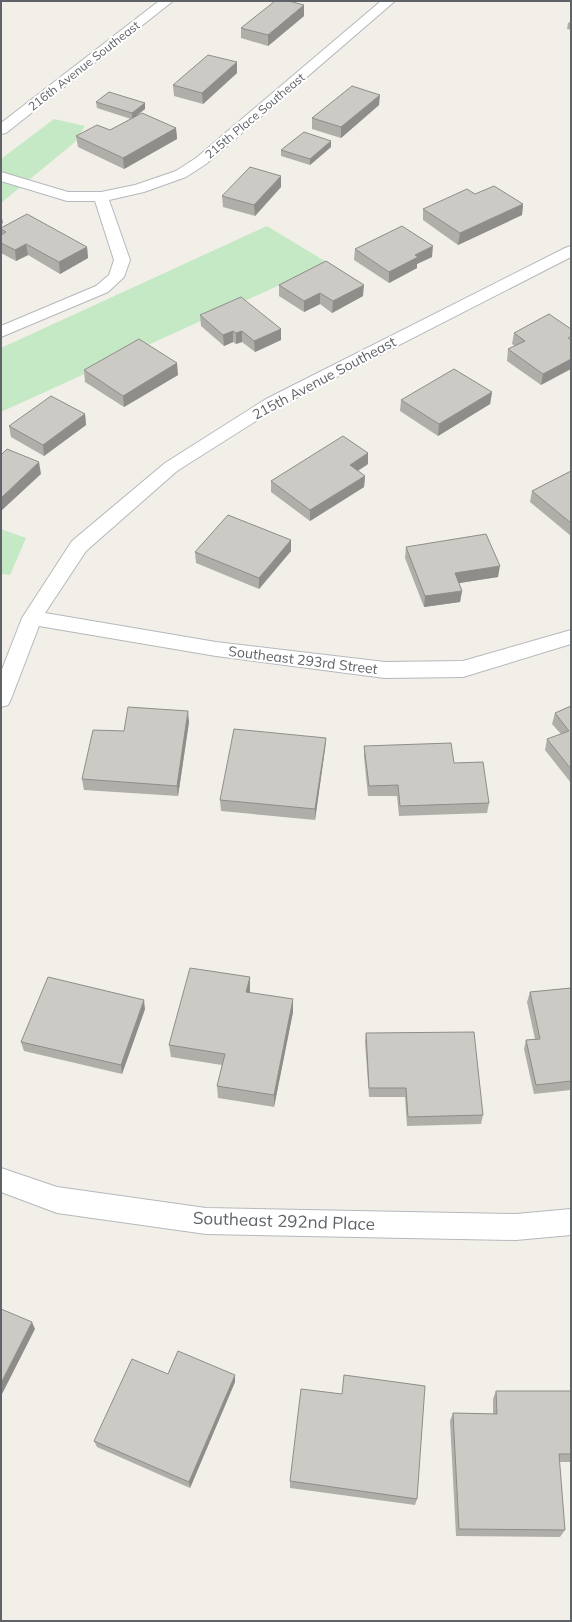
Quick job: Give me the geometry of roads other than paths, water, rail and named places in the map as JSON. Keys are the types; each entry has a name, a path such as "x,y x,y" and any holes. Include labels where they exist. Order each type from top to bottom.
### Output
{"street":[{"name":"216th Avenue Southeast","path":"1,130 167,1"},
{"name":"215th Place Southeast","path":"1,176 67,196 101,197 139,189 181,174 201,161 389,1"},
{"path":"1,332 102,288 116,277 122,260 101,197"},
{"name":"215th Avenue Southeast","path":"1,699 32,618 79,546 171,467 272,402 571,251"},
{"name":"Southeast 293rd Street","path":"32,618 216,648 385,670 463,669 571,637"},
{"name":"Southeast 292nd Place","path":"1,1180 57,1200 206,1221 516,1228 571,1222"}]}
